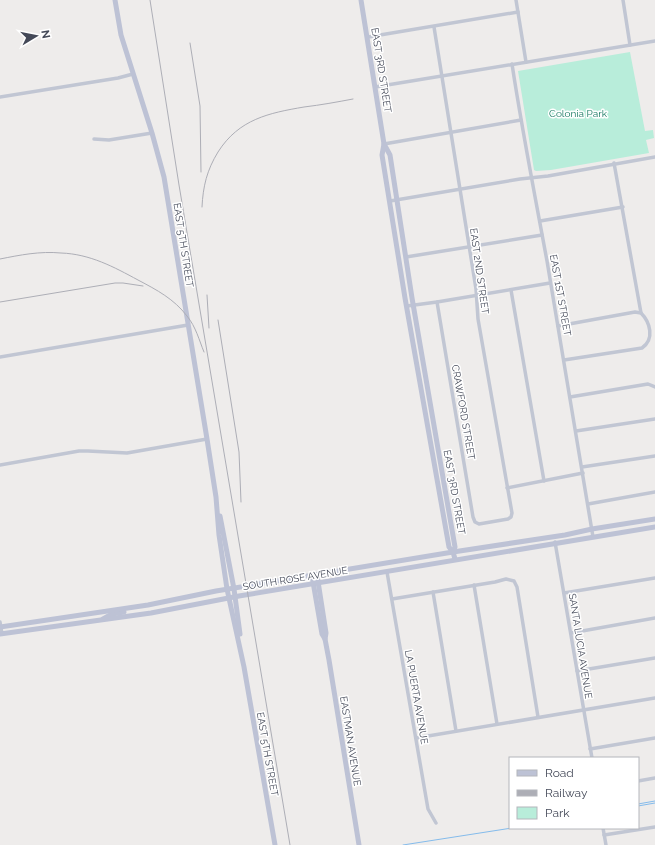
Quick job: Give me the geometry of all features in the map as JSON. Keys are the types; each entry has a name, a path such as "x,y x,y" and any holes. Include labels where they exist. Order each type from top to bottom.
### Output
{"main road":[{"name":"EAST 5TH STREET","path":"115,0 120,35 152,133 164,177 216,497 225,536 234,589 244,667"},
{"name":"EAST 3RD STREET","path":"363,0 384,144 382,155 396,241 449,548 453,552 455,547 454,540 390,155 384,144"},
{"name":"EAST 5TH STREET","path":"216,497 219,535 229,598 244,667 275,845"},
{"name":"SOUTH ROSE AVENUE","path":"0,626 144,606 228,589 315,576 655,519"},
{"name":"SOUTH ROSE AVENUE","path":"1,634 151,614 229,598 387,572 455,559 655,527"},
{"path":"506,551 510,547 538,542 540,538"},
{"path":"453,552 455,559"},
{"name":"EASTMAN AVENUE","path":"315,576 326,633 325,639 359,845"},
{"path":"98,621 112,614 140,610 144,606"}],"street":[{"path":"516,0 526,62"},
{"path":"623,0 630,45"},
{"path":"368,37 518,12"},
{"name":"EAST 2ND STREET","path":"434,27 470,247 477,296 478,318 512,513 511,517"},
{"path":"376,87 655,41"},
{"name":"EAST 1ST STREET","path":"512,64 564,360 593,537"},
{"path":"0,97 118,78 133,74"},
{"path":"384,144 521,120"},
{"path":"94,139 109,140 152,133"},
{"path":"390,201 548,176 614,163 655,157"},
{"path":"564,360 642,348 648,341 650,333 648,322 641,313 614,163"},
{"path":"540,221 623,207"},
{"path":"406,258 542,235"},
{"path":"396,241 403,240"},
{"path":"407,306 477,296 550,283"},
{"path":"511,290 544,481"},
{"name":"CRAWFORD STREET","path":"438,302 473,512 472,518 476,523 483,524 504,520 511,517"},
{"path":"558,326 635,312 641,313"},
{"path":"0,357 188,325"},
{"path":"570,397 648,384 655,387"},
{"path":"576,432 655,419"},
{"path":"0,464 79,451 127,453 207,439"},
{"path":"582,467 655,456"},
{"path":"507,488 583,474"},
{"path":"588,504 655,492"},
{"name":"SANTA LUCIA AVENUE","path":"555,536 592,757"},
{"name":"LA PUERTA AVENUE","path":"387,572 428,809 436,823"},
{"path":"564,594 655,578"},
{"path":"392,599 506,579 512,580 517,587 538,717"},
{"path":"474,585 497,724"},
{"path":"433,592 456,731"},
{"path":"570,633 655,618"},
{"path":"0,626 1,634"},
{"path":"577,671 655,658"},
{"path":"416,738 655,698"},
{"path":"590,749 655,738"},
{"path":"639,781 655,778"},
{"path":"604,835 655,827"},
{"path":"603,829 606,845"}],"green space":[{"name":"Colonia Park","path":"630,52 645,131 653,130 654,138 646,140 649,153 551,170 534,170 518,71"}],"waterway":[{"path":"639,804 655,801"},
{"path":"639,806 655,803"},
{"path":"403,845 509,828"}],"railway":[{"path":"150,0 179,185 290,845"},
{"path":"190,43 200,106 201,172"},
{"path":"202,207 203,192 211,165 218,152 235,132 256,119 267,115 353,99"},
{"path":"0,259 38,253 61,253 82,256 111,266 158,291 177,305 193,325 204,352"},
{"path":"0,302 115,283 143,286"},
{"path":"207,295 209,328"},
{"path":"218,320 239,452 241,502"}]}
